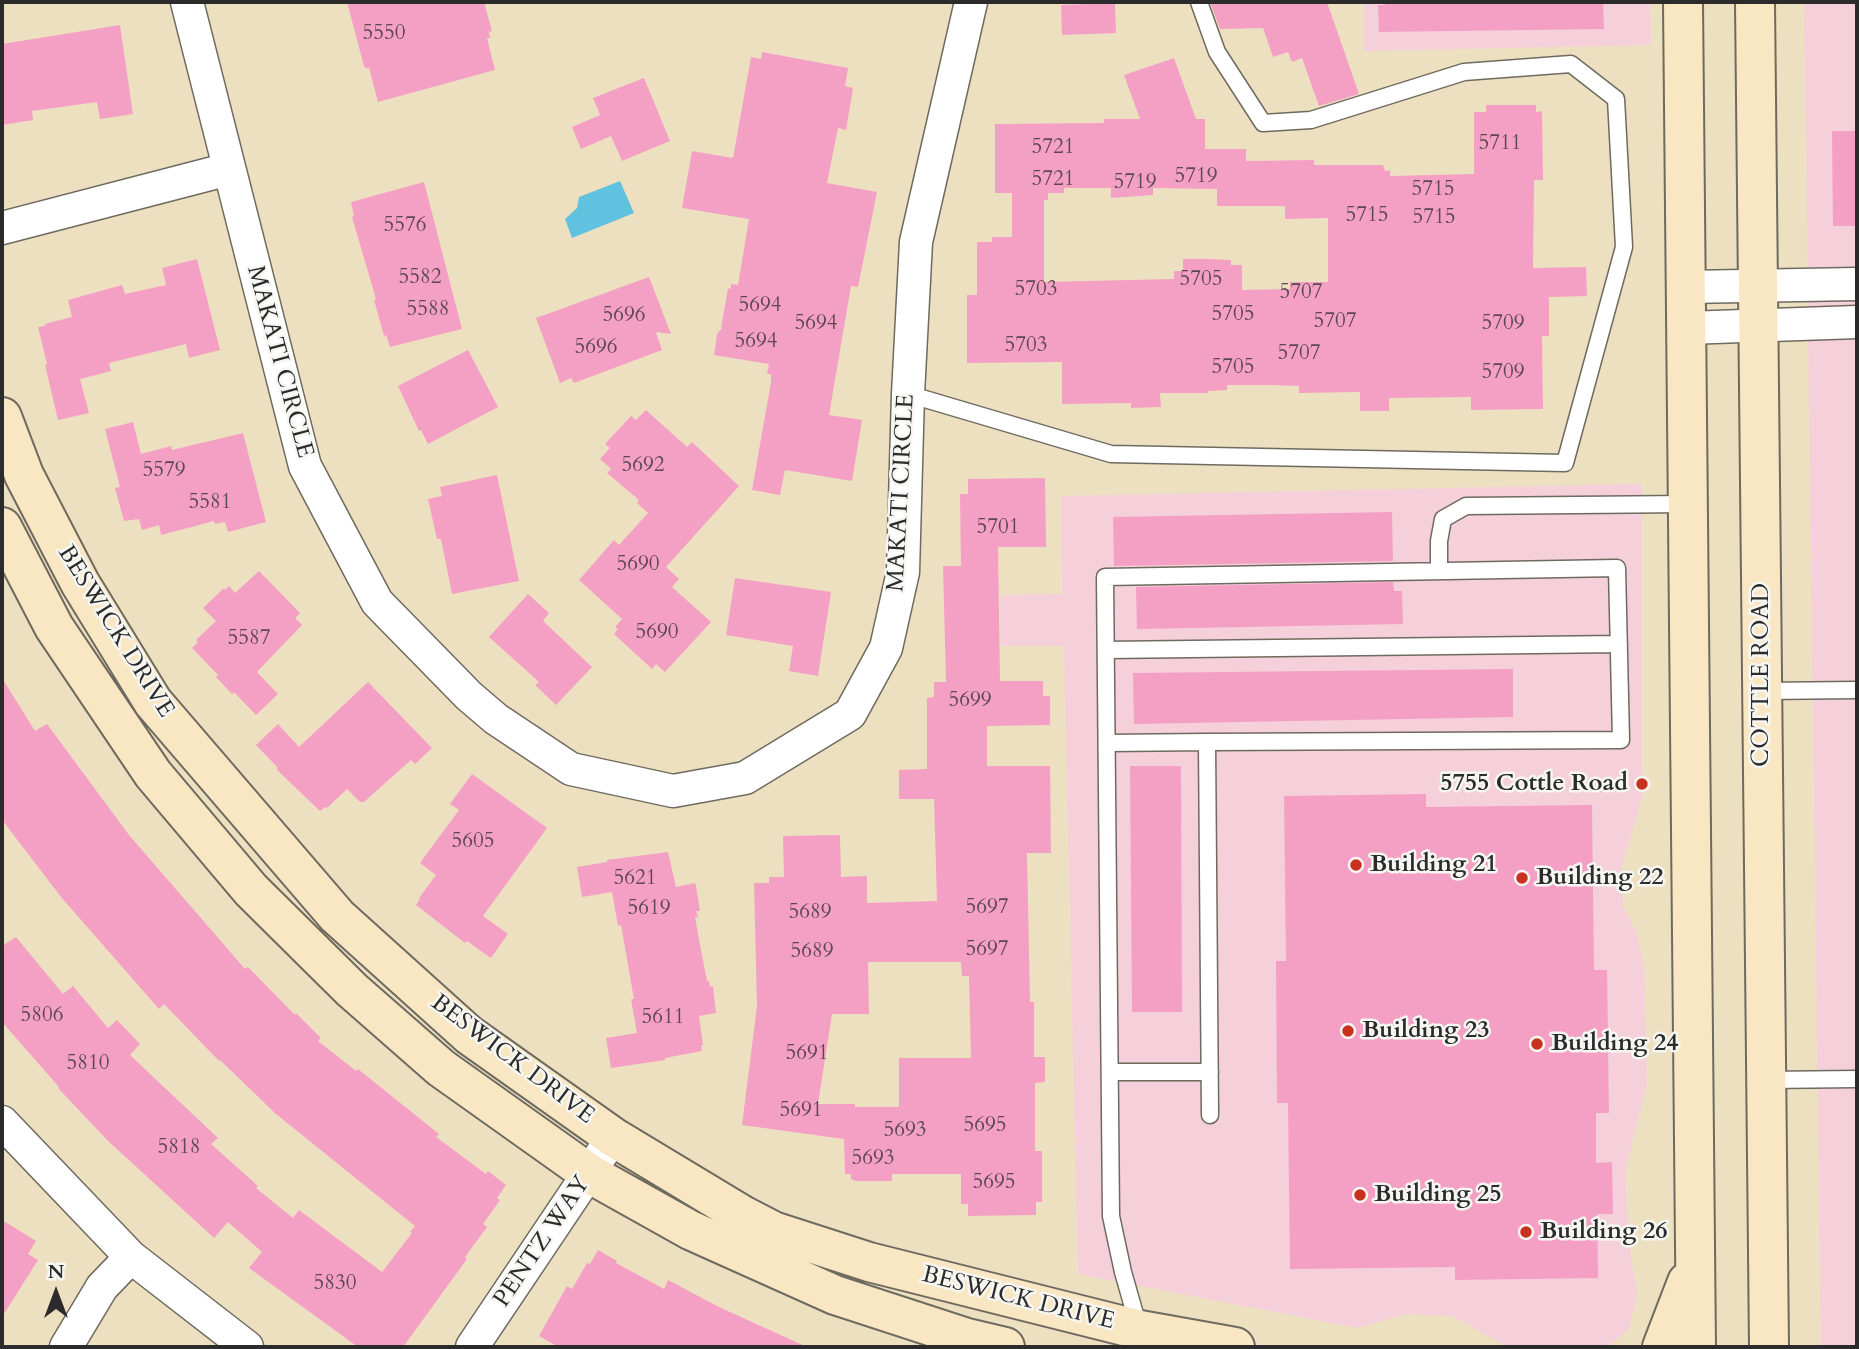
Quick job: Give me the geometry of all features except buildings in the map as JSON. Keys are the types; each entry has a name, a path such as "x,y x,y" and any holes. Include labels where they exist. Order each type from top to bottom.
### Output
{"street":[{"name":"MAKATI CIRCLE","path":"187,2 305,466 377,602 487,712 571,769 673,792 745,778 850,714 887,648 903,572 916,242 971,2"},
{"path":"1682,2 1696,1347"},
{"name":"COTTLE ROAD","path":"1755,2 1764,1080 1770,1345"},
{"path":"2,228 229,169"},
{"path":"1686,287 1857,284"},
{"path":"1686,328 1857,322"},
{"name":"BESWICK DRIVE","path":"2,417 24,475 80,583 153,702 337,916 469,1035 613,1137 744,1216 774,1231 869,1262 1139,1339 1236,1347"},
{"name":"BESWICK DRIVE","path":"2,527 54,627 153,774 251,890 352,990 440,1068 590,1174 690,1230 835,1295 967,1338 1005,1347"},
{"path":"2,1122 131,1257 247,1347"},
{"name":"PENTZ WAY","path":"472,1347 613,1137"},
{"path":"66,1347 102,1287 131,1257"},
{"path":"1662,1347 1695,1260"}],"lane":[{"path":"908,394 1111,454 1565,463 1624,247 1616,99 1571,64 1464,72 1311,120 1263,123 1217,52 1199,2"},
{"path":"1439,571 1439,541 1443,519 1466,506 1688,504"},
{"path":"1108,743 1621,740 1616,568 1105,578 1111,1216 1139,1339"},
{"path":"1106,650 1619,644"},
{"path":"1762,691 1857,690"},
{"path":"1207,742 1210,1115"},
{"path":"1111,1072 1210,1072"},
{"path":"1764,1080 1857,1079"}],"shaded area":[{"path":"1364,2 1650,2 1651,45 1364,51"},
{"path":"1804,2 1857,2 1857,1347 1821,1347"},
{"path":"1642,484 1642,799 1621,867 1623,906 1636,932 1644,966 1647,1083 1625,1172 1630,1250 1637,1293 1629,1329 1607,1347 1507,1347 1452,1316 1405,1314 1358,1328 1078,1274 1064,646 1001,646 1001,595 1062,594 1061,496"}],"water":[{"path":"620,181 634,213 572,238 565,219 577,208 579,197"}],"place":[{"name":"5755 Cottle Road","path":"1642,784"},
{"name":"Building 21","path":"1356,865"},
{"name":"Building 22","path":"1522,878"},
{"name":"Building 23","path":"1348,1031"},
{"name":"Building 24","path":"1537,1044"},
{"name":"Building 25","path":"1360,1195"},
{"name":"Building 26","path":"1526,1232"}]}
